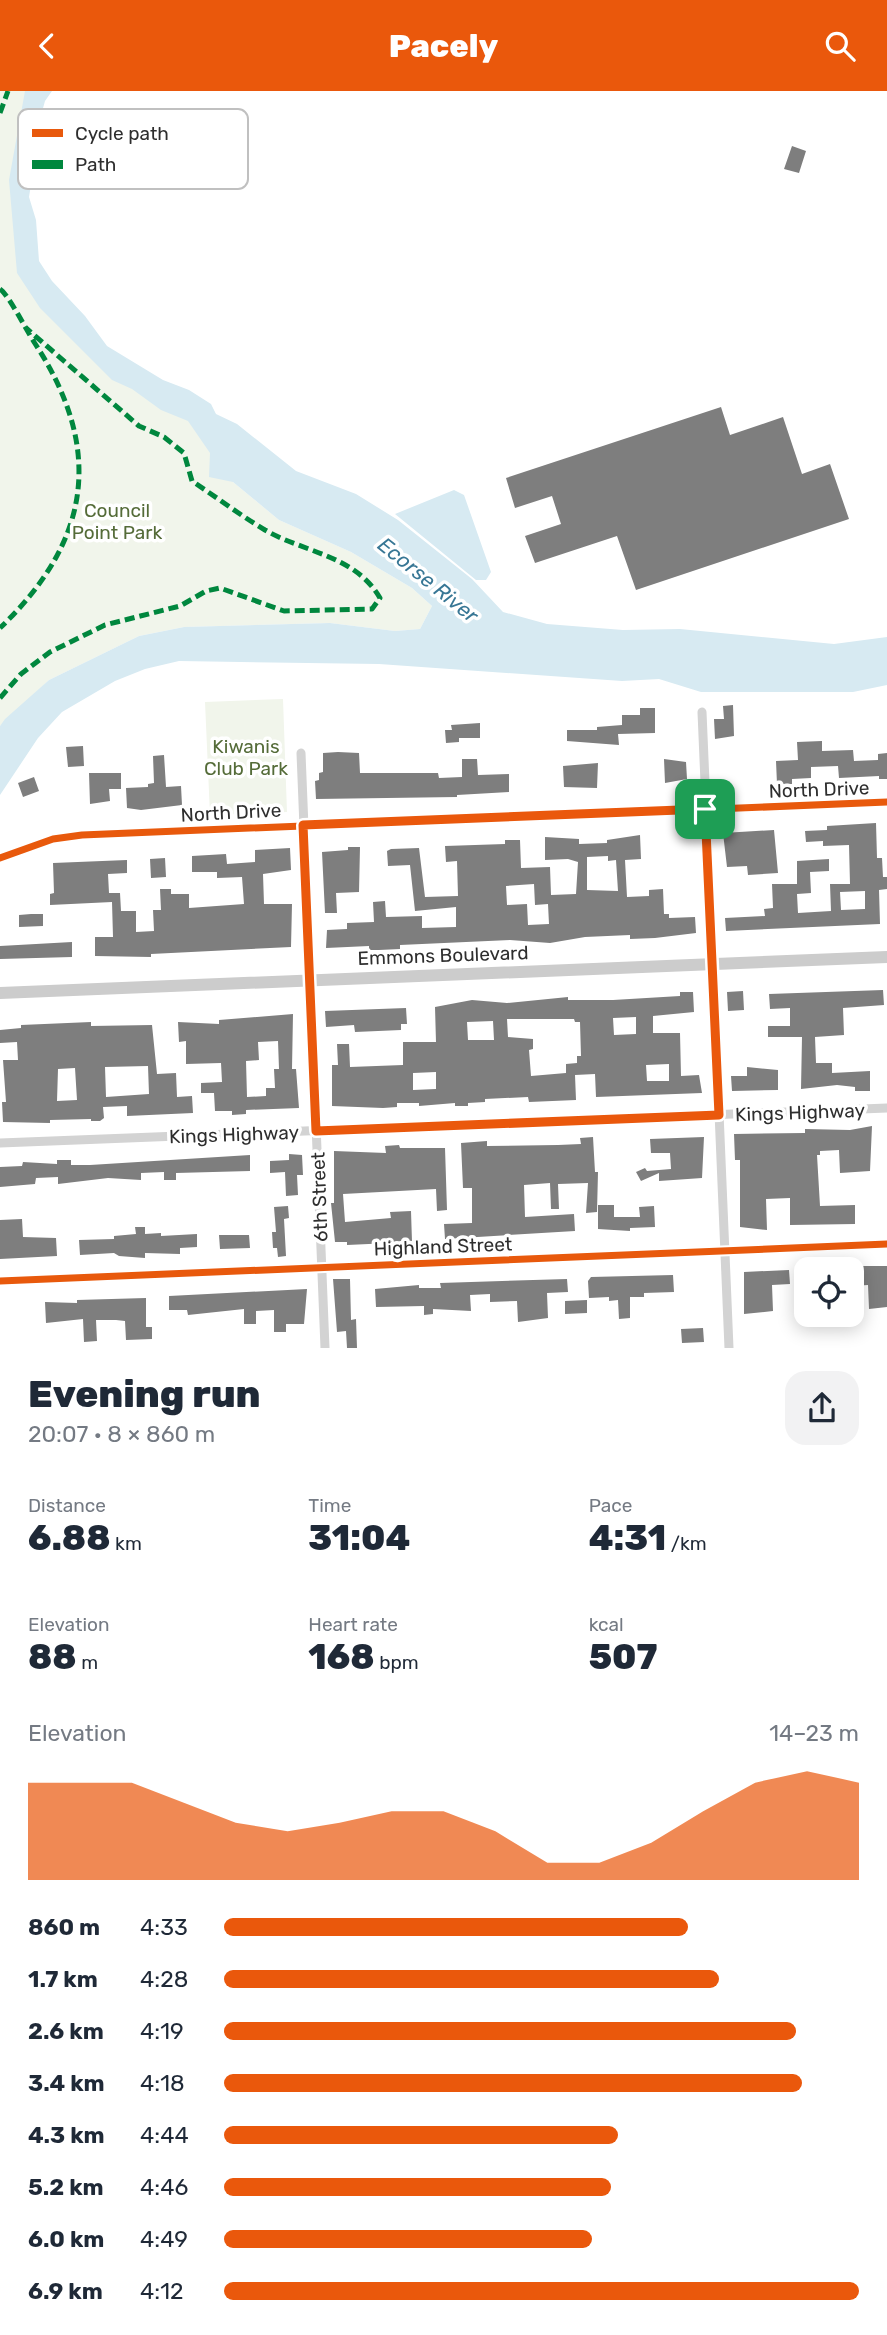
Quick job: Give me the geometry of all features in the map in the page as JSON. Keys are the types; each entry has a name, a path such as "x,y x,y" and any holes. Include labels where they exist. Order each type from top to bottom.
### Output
{"street":[{"path":"702,712 729,1348"},
{"name":"6th Street","path":"301,753 325,1348"},
{"name":"North Drive","path":"0,858 25,847 69,837 887,802"},
{"name":"Emmons Boulevard","path":"0,993 887,957"},
{"name":"Kings Highway","path":"0,1143 887,1108"},
{"name":"Highland Street","path":"0,1281 887,1244"}],"green space":[{"name":"Council Point Park","path":"0,91 42,91 38,109 18,109 18,189 22,189 32,260 105,355 216,414 233,482 279,520 351,552 412,588 432,606 420,629 395,631 330,623 184,627 139,636 49,680 0,726"},
{"name":"Kiwanis Club Park","path":"283,699 287,812 210,815 205,702"}],"water":[{"path":"25,91 52,91 43,109 22,109"},
{"name":"Ecorse River","path":"18,130 18,189 30,189 29,197 36,220 39,261 52,281 85,316 107,346 163,380 189,390 211,404 216,414 237,424 296,471 356,494 398,520 472,579 503,612 547,624 623,630 680,629 834,644 887,637 887,685 853,692 701,692 659,679 622,681 379,664 179,661 145,669 115,681 62,712 38,738 0,795 0,726 5,719 49,680 139,636 184,627 330,623 395,631 420,629 432,606 412,588 351,552 279,520 233,482 209,477 210,453 188,421 161,410 132,389 112,380 40,308 17,273 9,180"},
{"path":"454,490 464,495 491,572 486,580 476,580 395,514"}],"building":[{"path":"792,146 806,151 799,173 784,169"},
{"path":"721,407 730,435 783,417 802,474 830,464 849,519 636,590 617,536 535,563 525,536 561,524 552,496 515,508 506,478"},
{"path":"733,705 734,736 715,739 714,719 724,719 723,706"},
{"path":"640,708 655,708 655,733 618,734 619,745 567,741 567,730 597,730 597,727 622,725 622,715 640,715"},
{"path":"480,723 480,738 459,738 459,742 446,743 445,730 452,730 451,725"},
{"path":"822,741 822,751 853,750 854,761 878,760 878,754 887,753 887,779 879,779 879,776 839,778 838,766 811,767 811,778 792,779 792,784 777,784 776,761 798,760 797,742"},
{"path":"83,746 84,766 68,767 66,747"},
{"path":"323,753 359,753 360,773 438,773 439,778 462,777 462,759 477,759 478,775 509,774 509,792 457,797 316,799 315,781 319,780 319,773 323,772"},
{"path":"164,755 166,787 181,786 182,805 141,810 127,808 126,788 148,787 148,784 154,783 153,756"},
{"path":"664,759 686,762 687,779 665,783"},
{"path":"598,763 597,788 564,787 563,766"},
{"path":"89,773 121,773 121,789 109,789 110,801 90,804"},
{"path":"34,777 39,791 23,797 18,783"},
{"path":"876,823 877,858 882,858 883,877 887,877 887,889 879,890 880,924 726,931 725,918 765,916 764,909 773,908 772,884 797,884 797,861 829,859 829,871 810,872 811,893 797,894 798,913 831,911 830,884 850,884 849,845 823,846 823,841 806,842 805,831 827,830 827,826","holes":["865,891 865,909 841,910 840,892"]},
{"path":"774,830 778,873 748,875 747,866 727,867 723,833"},
{"path":"640,835 641,859 625,860 627,897 649,896 649,890 663,889 664,914 669,914 669,918 695,917 696,933 630,939 630,935 585,937 550,943 510,940 400,945 400,949 379,950 369,950 369,946 326,948 327,930 347,929 347,923 374,922 373,902 385,901 386,917 422,916 422,928 456,927 456,907 415,911 410,865 388,866 387,851 391,849 419,848 425,897 458,896 457,861 446,862 445,846 505,844 505,840 520,840 521,868 550,867 551,895 576,894 578,862 568,859 545,860 545,837 579,839 579,844 607,843 607,840","holes":["608,856 608,861 616,860 618,891 587,890 587,857","534,884 535,905 548,904 549,924 528,925 527,904 507,905 506,886"]},
{"path":"348,847 360,847 359,892 336,893 337,913 325,913 322,852 348,850"},
{"path":"290,848 291,870 263,874 264,904 292,904 291,947 151,954 151,957 95,956 95,937 113,937 112,902 50,905 50,894 54,893 53,863 127,860 127,873 108,874 109,893 120,893 121,911 136,911 136,932 154,931 153,910 161,910 160,889 171,889 171,894 189,894 189,908 244,904 242,877 217,878 217,872 192,872 192,856 226,854 227,864 255,862 255,850"},
{"path":"165,858 166,877 151,878 150,859"},
{"path":"43,914 43,926 19,927 19,915"},
{"path":"72,942 72,957 0,959 0,946"},
{"path":"883,990 884,1005 843,1008 844,1035 815,1037 816,1063 832,1063 832,1073 870,1071 870,1091 855,1091 855,1087 837,1085 801,1089 802,1037 768,1037 768,1026 790,1026 790,1008 770,1009 769,994"},
{"path":"743,991 744,1010 728,1011 727,992"},
{"path":"680,992 693,992 694,1012 653,1016 653,1033 680,1033 681,1076 699,1075 702,1093 596,1097 595,1074 575,1075 576,1100 529,1102 528,1097 485,1099 485,1102 468,1103 468,1106 455,1106 455,1103 419,1106 419,1103 397,1103 397,1107 383,1108 332,1106 332,1065 338,1065 337,1044 349,1044 350,1067 403,1065 403,1042 436,1042 435,1007 472,1000 507,1003 568,997 568,1000 613,1000 680,996","holes":["636,1017 636,1034 614,1035 613,1018","507,1019 574,1019 575,1022 580,1022 581,1056 577,1056 577,1063 566,1064 566,1073 531,1076 529,1050 533,1049 533,1039 508,1037","493,1021 494,1040 468,1040 467,1022","669,1064 669,1081 647,1081 646,1065","436,1072 436,1089 413,1090 413,1073"]},
{"path":"406,1008 407,1024 401,1024 401,1030 355,1032 354,1025 326,1027 325,1011"},
{"path":"293,1014 292,1069 296,1069 299,1108 246,1110 246,1114 232,1115 232,1111 215,1111 214,1093 201,1093 201,1083 222,1082 221,1063 186,1064 186,1041 179,1042 178,1022 219,1024 219,1020","holes":["278,1041 279,1069 274,1069 275,1088 266,1088 266,1096 247,1097 246,1061 259,1060 258,1042"]},
{"path":"91,1022 91,1026 152,1025 157,1074 176,1073 177,1097 192,1096 193,1113 127,1116 127,1106 103,1107 104,1118 100,1121 3,1122 2,1102 6,1102 3,1060 18,1060 17,1042 0,1043 0,1030 21,1028 21,1025","holes":["148,1066 149,1094 106,1097 105,1067","75,1068 77,1100 57,1101 58,1069"]},
{"path":"747,1067 778,1070 778,1090 732,1091 731,1076 747,1076"},
{"path":"872,1126 870,1171 840,1173 839,1150 820,1151 820,1155 817,1155 820,1206 855,1205 855,1224 790,1225 790,1198 766,1199 767,1230 740,1227 740,1160 735,1160 734,1134 805,1133 805,1129 850,1130"},
{"path":"593,1137 595,1172 598,1172 597,1212 586,1213 588,1183 558,1184 559,1209 551,1209 550,1183 524,1185 525,1217 574,1214 575,1231 445,1239 444,1224 472,1223 472,1188 463,1188 461,1143 487,1141 487,1146 581,1144 580,1138"},
{"path":"704,1137 702,1178 659,1181 659,1173 641,1181 636,1172 645,1168 647,1171 671,1169 670,1153 651,1153 650,1139"},
{"path":"399,1145 400,1148 445,1148 447,1210 437,1211 436,1189 343,1194 345,1222 391,1218 390,1212 411,1211 412,1242 347,1245 347,1242 335,1242 331,1203 334,1203 334,1151 386,1153 385,1146"},
{"path":"289,1154 302,1155 303,1175 297,1175 298,1195 286,1196 285,1172 270,1173 270,1161 289,1160"},
{"path":"250,1155 250,1171 176,1173 176,1180 164,1180 164,1172 141,1173 141,1180 108,1178 58,1184 58,1177 36,1178 35,1184 0,1187 0,1167 22,1166 23,1162 57,1164 57,1160 71,1160 71,1165 90,1165"},
{"path":"598,1205 614,1205 614,1217 640,1217 639,1207 654,1206 655,1227 630,1228 630,1231 598,1229"},
{"path":"288,1206 289,1218 284,1219 286,1256 278,1257 277,1248 273,1248 272,1232 276,1232 274,1207"},
{"path":"22,1219 23,1237 56,1238 57,1256 0,1259 0,1220"},
{"path":"135,1227 145,1227 145,1234 161,1233 161,1236 197,1234 197,1247 180,1248 180,1254 145,1253 145,1258 119,1256 114,1253 80,1255 79,1240 114,1239 114,1236 136,1234"},
{"path":"219,1235 249,1235 250,1248 220,1249"},
{"path":"864,1266 887,1266 887,1307 869,1309 868,1285 864,1285"},
{"path":"789,1270 790,1284 772,1285 773,1311 744,1314 744,1272"},
{"path":"673,1275 674,1292 644,1293 644,1297 630,1297 630,1318 619,1319 618,1300 609,1301 609,1297 589,1298 588,1281 591,1277"},
{"path":"333,1279 350,1279 351,1320 356,1319 357,1348 347,1348 346,1331 337,1332"},
{"path":"567,1279 568,1292 547,1293 548,1318 518,1322 517,1301 490,1302 490,1294 470,1295 471,1311 433,1309 433,1314 424,1315 424,1306 376,1307 375,1289 419,1285 419,1288 441,1288 440,1283"},
{"path":"307,1289 304,1324 286,1324 286,1332 274,1332 274,1310 256,1311 256,1324 244,1324 244,1309 188,1315 187,1310 169,1310 169,1296"},
{"path":"146,1298 146,1327 152,1327 152,1339 126,1340 125,1321 96,1320 97,1341 84,1342 83,1319 46,1323 45,1302 77,1303 77,1300"},
{"path":"587,1300 587,1313 565,1314 565,1301"},
{"path":"703,1328 704,1342 682,1343 681,1329"}],"marked path":[{"path":"0,113 8,91"},
{"path":"0,289 56,381 71,419 78,456 78,492 70,527 54,561 31,595 0,628"},
{"path":"0,698 21,674 50,652 105,625 180,606 206,591 220,588 284,611 372,609 380,598 357,572 265,530 192,481 184,453 164,437 139,426 26,328"}],"cycle path":[{"path":"0,858 53,839 82,835 887,802"},
{"path":"0,1281 887,1244"}],"route":[{"path":"705,809 719,1115 316,1131 303,825 705,809"}]}
